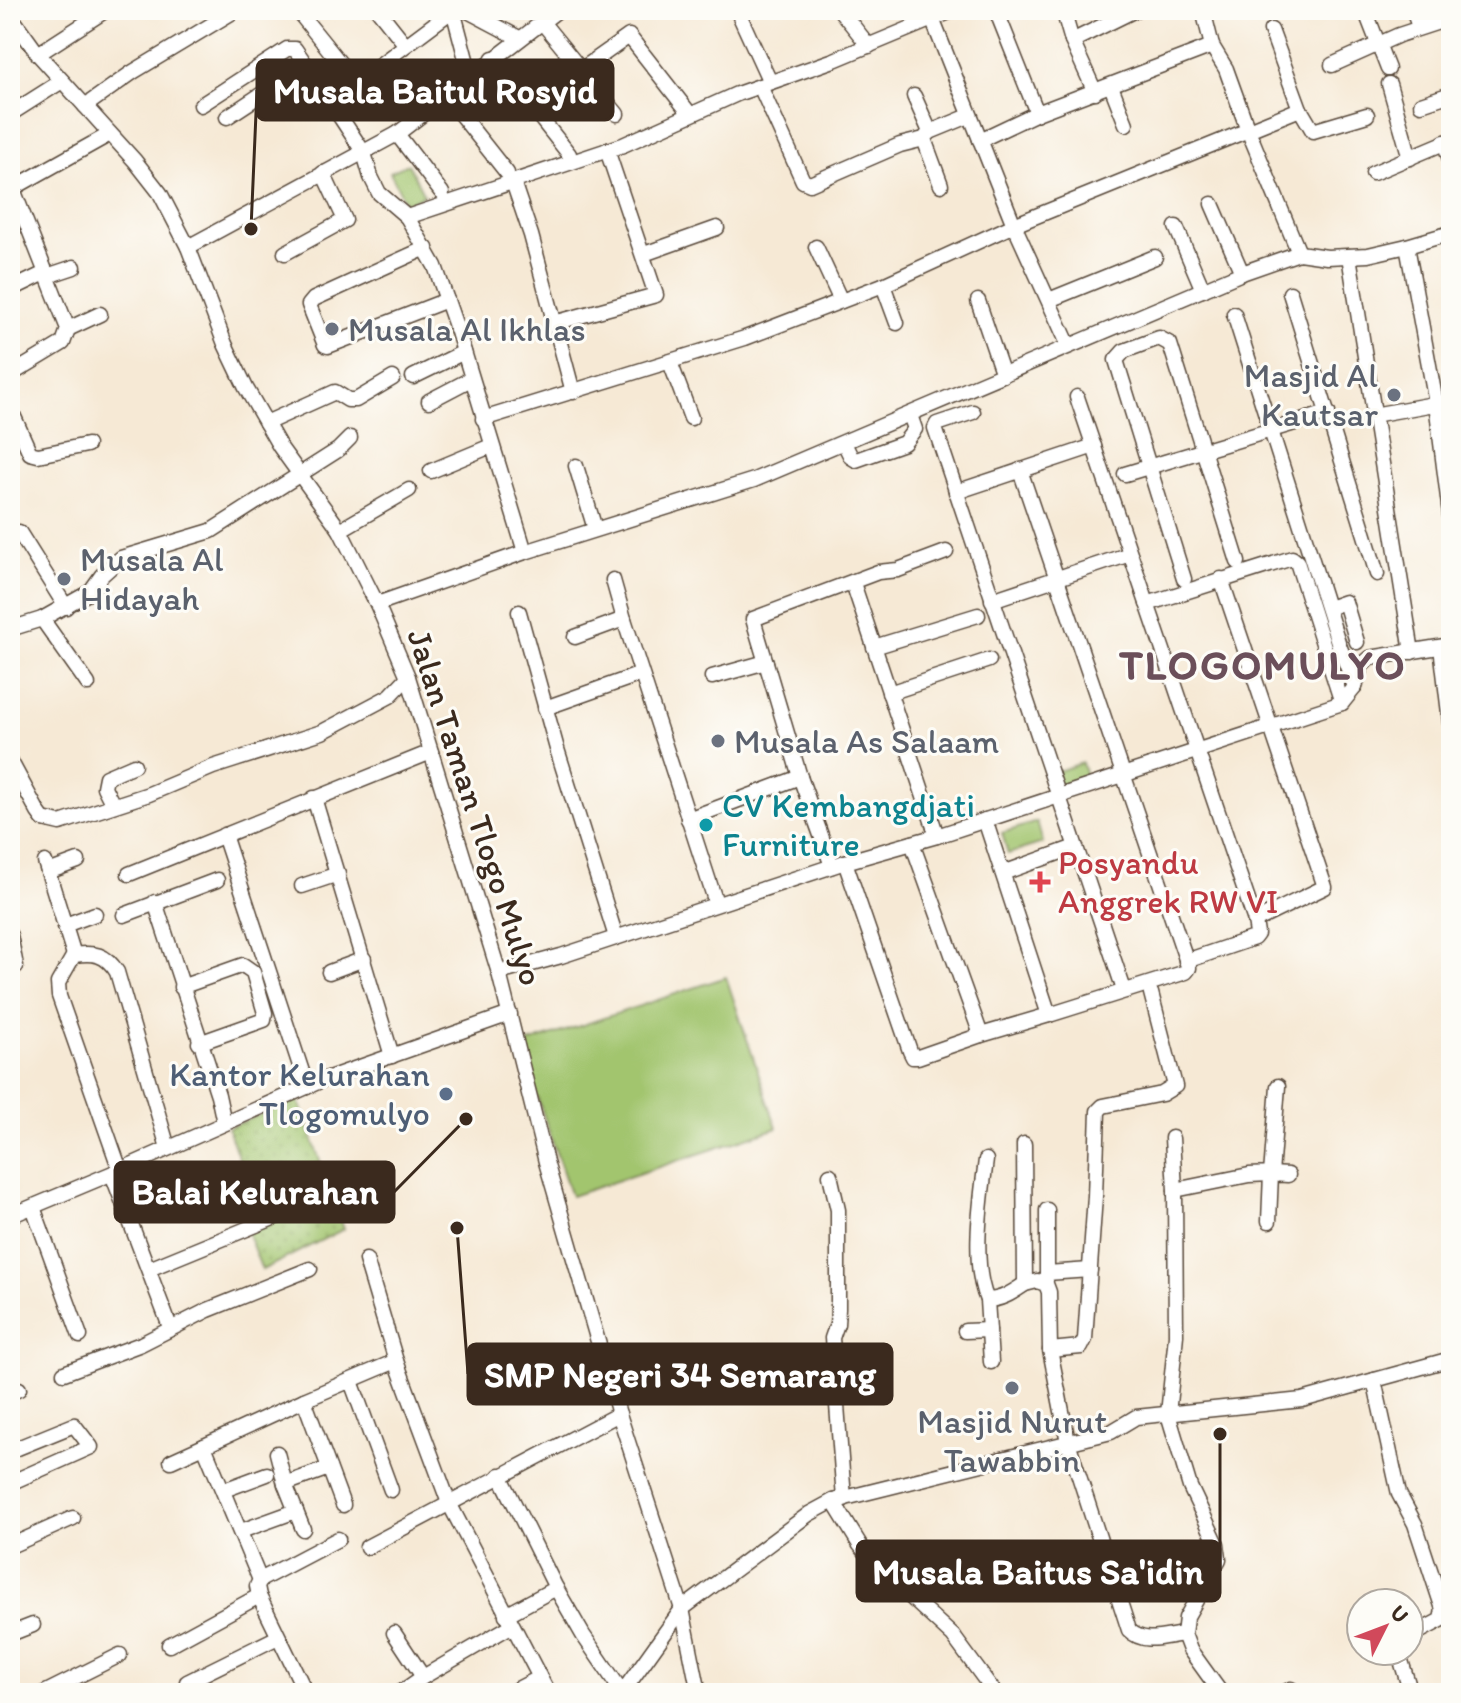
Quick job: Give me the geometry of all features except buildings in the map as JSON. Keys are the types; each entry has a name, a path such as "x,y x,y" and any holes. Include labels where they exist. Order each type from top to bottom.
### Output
{"street":[{"path":"38,54 106,10"},
{"path":"85,106 133,72 236,10"},
{"path":"297,10 356,83"},
{"path":"378,10 405,44"},
{"path":"330,102 453,10 471,78"},
{"path":"466,10 519,38"},
{"path":"188,247 397,134 558,10"},
{"path":"737,10 806,183 810,184 969,116"},
{"path":"840,10 869,46"},
{"path":"407,217 510,178 607,150 765,84 869,46 929,15 954,10"},
{"path":"996,10 1037,113"},
{"path":"1063,10 1072,41 1095,92"},
{"path":"1072,41 1135,10"},
{"path":"1206,10 1204,14 1212,46 1226,69 1299,253"},
{"path":"1365,10 1389,76 1410,158"},
{"path":"1413,10 1419,27"},
{"name":"Jalan Taman Tlogo Mulyo","path":"10,15 38,54 160,193 188,247 225,344 266,423 340,530 377,604 408,677 499,973 519,1063 619,1414 682,1609 699,1693"},
{"path":"929,15 1014,225 1069,346"},
{"path":"1332,65 1419,27 1451,18"},
{"path":"542,22 617,114"},
{"path":"1271,30 1300,109 1314,131 1367,115"},
{"path":"581,70 629,36 690,114"},
{"path":"980,140 1037,113 1212,46"},
{"path":"201,105 287,49 295,49 364,153 379,193 407,217 435,266 525,552"},
{"path":"493,58 569,154"},
{"path":"227,117 306,65"},
{"path":"10,114 62,81"},
{"path":"1111,86 1126,124"},
{"path":"1421,104 1451,94"},
{"path":"446,96 510,178 531,235 573,392"},
{"path":"914,96 941,185"},
{"path":"483,419 745,338 883,285 1014,225 1300,109"},
{"path":"10,375 63,343 68,329 12,189 110,134"},
{"path":"397,134 442,193"},
{"path":"1373,173 1447,141 1451,162"},
{"path":"554,323 656,295 607,150"},
{"path":"285,253 345,220 323,173"},
{"path":"1212,204 1242,273"},
{"path":"1176,227 1203,290"},
{"path":"644,254 717,228"},
{"path":"377,604 525,552 847,448 1069,346 1242,273 1299,253 1349,256 1407,246 1451,233"},
{"path":"1407,246 1443,402 1451,522"},
{"path":"816,247 841,301"},
{"path":"426,248 314,299 309,305 311,312 328,346 447,300"},
{"path":"1349,256 1412,652"},
{"path":"1049,300 1155,257"},
{"path":"10,290 46,274 74,267"},
{"path":"883,285 897,323"},
{"path":"1290,293 1377,574"},
{"path":"978,301 1003,375"},
{"path":"68,329 100,314"},
{"path":"1234,314 1355,687"},
{"path":"1184,579 1116,360 1124,351 1159,338 1170,344 1238,562"},
{"path":"413,377 464,352"},
{"path":"670,362 691,418"},
{"path":"266,423 335,392 348,400 356,400 393,378"},
{"path":"429,401 471,379"},
{"path":"1077,397 1255,921 1257,934 1254,938 1186,961"},
{"path":"1373,415 1443,402"},
{"path":"10,408 30,453 38,455 87,445"},
{"path":"973,412 937,424 935,428 1124,990"},
{"path":"1125,474 1328,413"},
{"path":"847,448 859,460 904,443 913,435 912,419"},
{"path":"10,629 42,619 90,592 121,558 211,531 338,450 350,438"},
{"path":"431,471 491,446"},
{"path":"956,492 1094,446"},
{"path":"576,466 595,529"},
{"path":"946,552 898,570 878,572 753,619 800,777 838,864 913,1057 1186,972 1189,968 1020,470"},
{"path":"340,530 409,490"},
{"path":"19,532 66,607"},
{"path":"992,600 1130,554"},
{"path":"1147,604 1288,558 1297,562 1342,703"},
{"path":"1221,579 1325,887 1255,921"},
{"path":"613,580 716,903"},
{"path":"853,583 937,836"},
{"path":"1328,608 1345,602 1357,642"},
{"path":"519,612 545,708 616,937"},
{"path":"874,647 978,615"},
{"path":"42,619 88,684"},
{"path":"575,637 624,619"},
{"path":"499,973 561,956 838,864 937,836 1342,703 1355,687 1365,661 1370,658 1446,646 1451,730"},
{"path":"889,693 989,660"},
{"path":"712,677 766,662"},
{"path":"545,708 641,674"},
{"path":"10,760 30,802 43,819 60,823 149,794 213,767 322,732 390,696 408,677"},
{"path":"129,874 431,752"},
{"path":"113,805 104,787 106,777 134,765"},
{"path":"688,819 800,777"},
{"path":"314,798 392,1056"},
{"path":"985,820 1046,1016"},
{"path":"224,835 307,1087"},
{"path":"912,843 981,1035"},
{"path":"1003,873 1075,847"},
{"path":"78,861 47,867 74,955 58,983 59,996 170,1327"},
{"path":"302,886 338,874"},
{"path":"124,915 217,880"},
{"path":"155,902 218,1095 224,1123"},
{"path":"65,925 95,914"},
{"path":"10,935 17,960 16,966 10,970"},
{"path":"74,955 90,953 103,956 117,972 168,1148"},
{"path":"329,972 364,959"},
{"path":"181,987 243,965 253,972 265,1013 264,1020 199,1043"},
{"path":"1050,1350 1081,1347 1083,1344 1095,1196 1097,1114 1103,1106 1162,1094 1173,1089 1175,1084 1151,993"},
{"path":"10,1216 307,1087 510,1014"},
{"path":"1269,1221 1278,1086"},
{"path":"1172,1138 1176,1335 1168,1414 1190,1487 1217,1544 1219,1559 1186,1618 1184,1634 1190,1650 1221,1693"},
{"path":"1024,1144 1025,1284"},
{"path":"986,1160 979,1271 981,1289 987,1300 991,1362"},
{"path":"830,1175 838,1210 838,1309 832,1338 839,1500 868,1556 953,1636 995,1693"},
{"path":"1175,1190 1249,1175 1288,1175"},
{"path":"33,1207 80,1336"},
{"path":"149,1269 300,1207"},
{"path":"1047,1210 1046,1279 1050,1350 1068,1442 1129,1630 1142,1640 1184,1634"},
{"path":"366,1260 396,1361 449,1503 548,1693"},
{"path":"64,1373 141,1344 170,1327 310,1269"},
{"path":"987,1300 1008,1296 1025,1284 1090,1270"},
{"path":"965,1331 989,1330"},
{"path":"500,1475 556,1588 622,1692 682,1609 786,1529 839,1500 1111,1432 1136,1417 1282,1404 1451,1359"},
{"path":"171,1461 396,1361"},
{"path":"1374,1380 1399,1494 1415,1524 1443,1609 1441,1620 1425,1628"},
{"path":"351,1381 391,1490"},
{"path":"304,1400 343,1505"},
{"path":"367,1547 619,1414"},
{"path":"10,1451 75,1425 91,1444 90,1448 10,1483"},
{"path":"204,1446 260,1580"},
{"path":"277,1453 285,1484 303,1529"},
{"path":"285,1484 329,1468"},
{"path":"224,1490 267,1474"},
{"path":"241,1531 296,1511"},
{"path":"10,1546 73,1518"},
{"path":"306,1693 257,1586 260,1580 338,1539"},
{"path":"908,1595 956,1562"},
{"path":"400,1693 556,1588"},
{"path":"169,1645 259,1596"},
{"path":"12,1628 33,1625"},
{"path":"394,1633 423,1677"},
{"path":"187,1682 278,1637"},
{"path":"44,1693 120,1655"},
{"path":"1403,1667 1411,1693"},
{"path":"510,1693 539,1678"}],"green space":[{"path":"408,164 424,195 406,204 390,172"},
{"path":"1082,763 1087,779 1060,787 1055,772"},
{"path":"1037,822 1043,843 1008,854 1002,833"},
{"path":"726,977 777,1128 571,1196 520,1046"},
{"path":"298,1098 344,1229 262,1270 247,1232 263,1227 228,1128"}],"place":[{"name":"Musala Baitul Rosyid","path":"251,229"},
{"name":"Musala Al Ikhlas","path":"332,329"},
{"name":"Masjid Al Kautsar","path":"1394,395"},
{"name":"Musala Al Hidayah","path":"64,579"},
{"name":"Musala As Salaam","path":"718,741"},
{"name":"CV Kembangdjati Furniture","path":"706,825"},
{"name":"Posyandu Anggrek RW VI","path":"1040,882"},
{"name":"Kantor Kelurahan Tlogomulyo","path":"446,1094"},
{"name":"Balai Kelurahan","path":"466,1119"},
{"name":"SMP Negeri 34 Semarang","path":"457,1228"},
{"name":"Masjid Nurut Tawabbin","path":"1012,1388"},
{"name":"Musala Baitus Sa'idin","path":"1220,1434"}],"district":[{"name":"TLOGOMULYO","path":"1263,664"}]}
